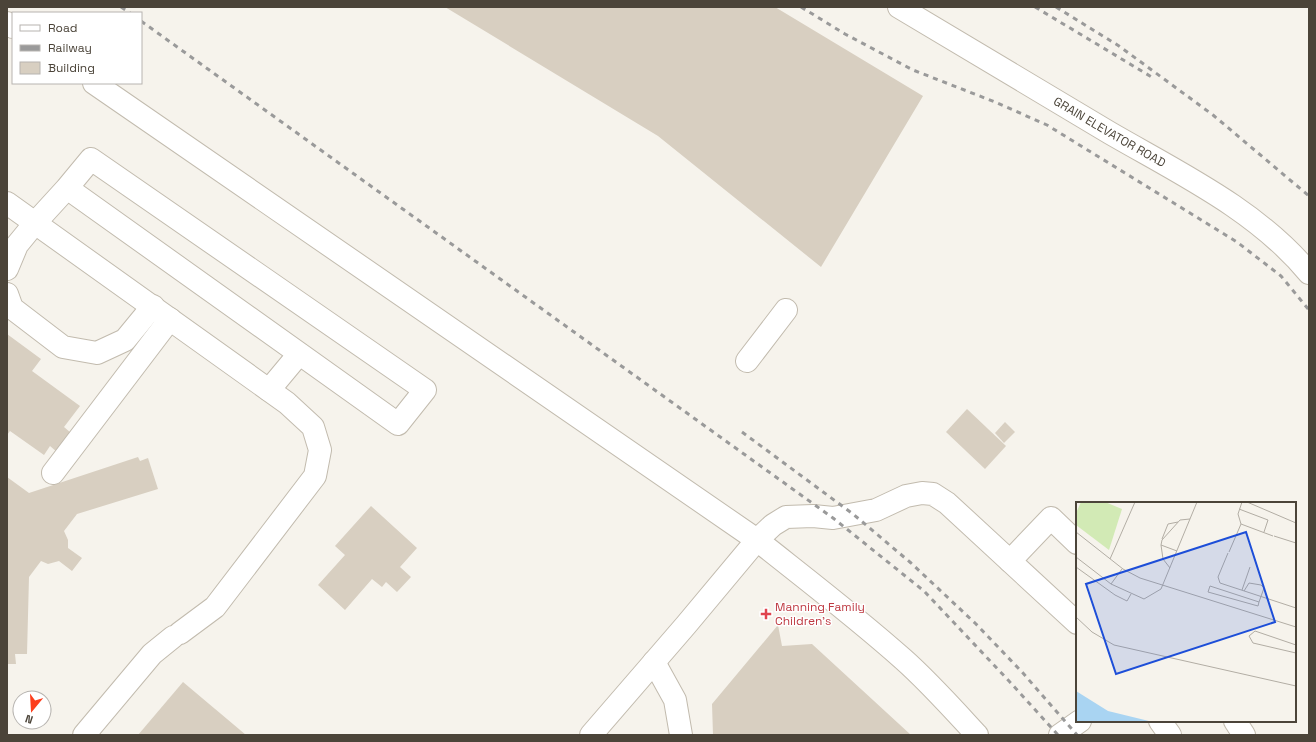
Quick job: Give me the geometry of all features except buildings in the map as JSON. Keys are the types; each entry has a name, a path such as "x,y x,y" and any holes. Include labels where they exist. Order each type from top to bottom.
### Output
{"street":[{"name":"GRAIN ELEVATOR ROAD","path":"899,7 1203,187 1257,223 1296,258 1309,273"},
{"path":"95,84 756,540 836,603 903,659 976,735"},
{"path":"7,269 17,245 67,188 90,159 425,390 398,424 67,188"},
{"path":"7,203 287,403 313,427 320,450 315,476 215,607 152,654 84,735"},
{"path":"7,294 12,308 63,347 97,353 125,340 153,306"},
{"path":"747,361 786,310"},
{"path":"54,473 170,319"},
{"path":"268,390 299,354"},
{"path":"591,735 756,540 773,524 786,517 813,516 833,518 876,510 906,496 922,493 933,494 946,503 1076,622"},
{"path":"1010,561 1051,518 1076,542"},
{"path":"654,662 675,700 681,735"},
{"path":"1060,735 1079,722"},
{"path":"1161,722 1170,735"},
{"path":"1236,722 1244,735"}],"railway":[{"path":"121,7 128,12"},
{"path":"801,7 845,34 913,70 995,102 1047,125 1237,242 1281,276 1309,310"},
{"path":"1035,7 1155,79"},
{"path":"1056,7 1119,46 1213,115 1309,196"},
{"path":"142,22 833,518 924,591 1058,735"},
{"path":"742,432 853,514 911,563 976,624 1022,672 1077,735"}],"place":[{"name":"Manning Family Children's","path":"766,614"}]}
